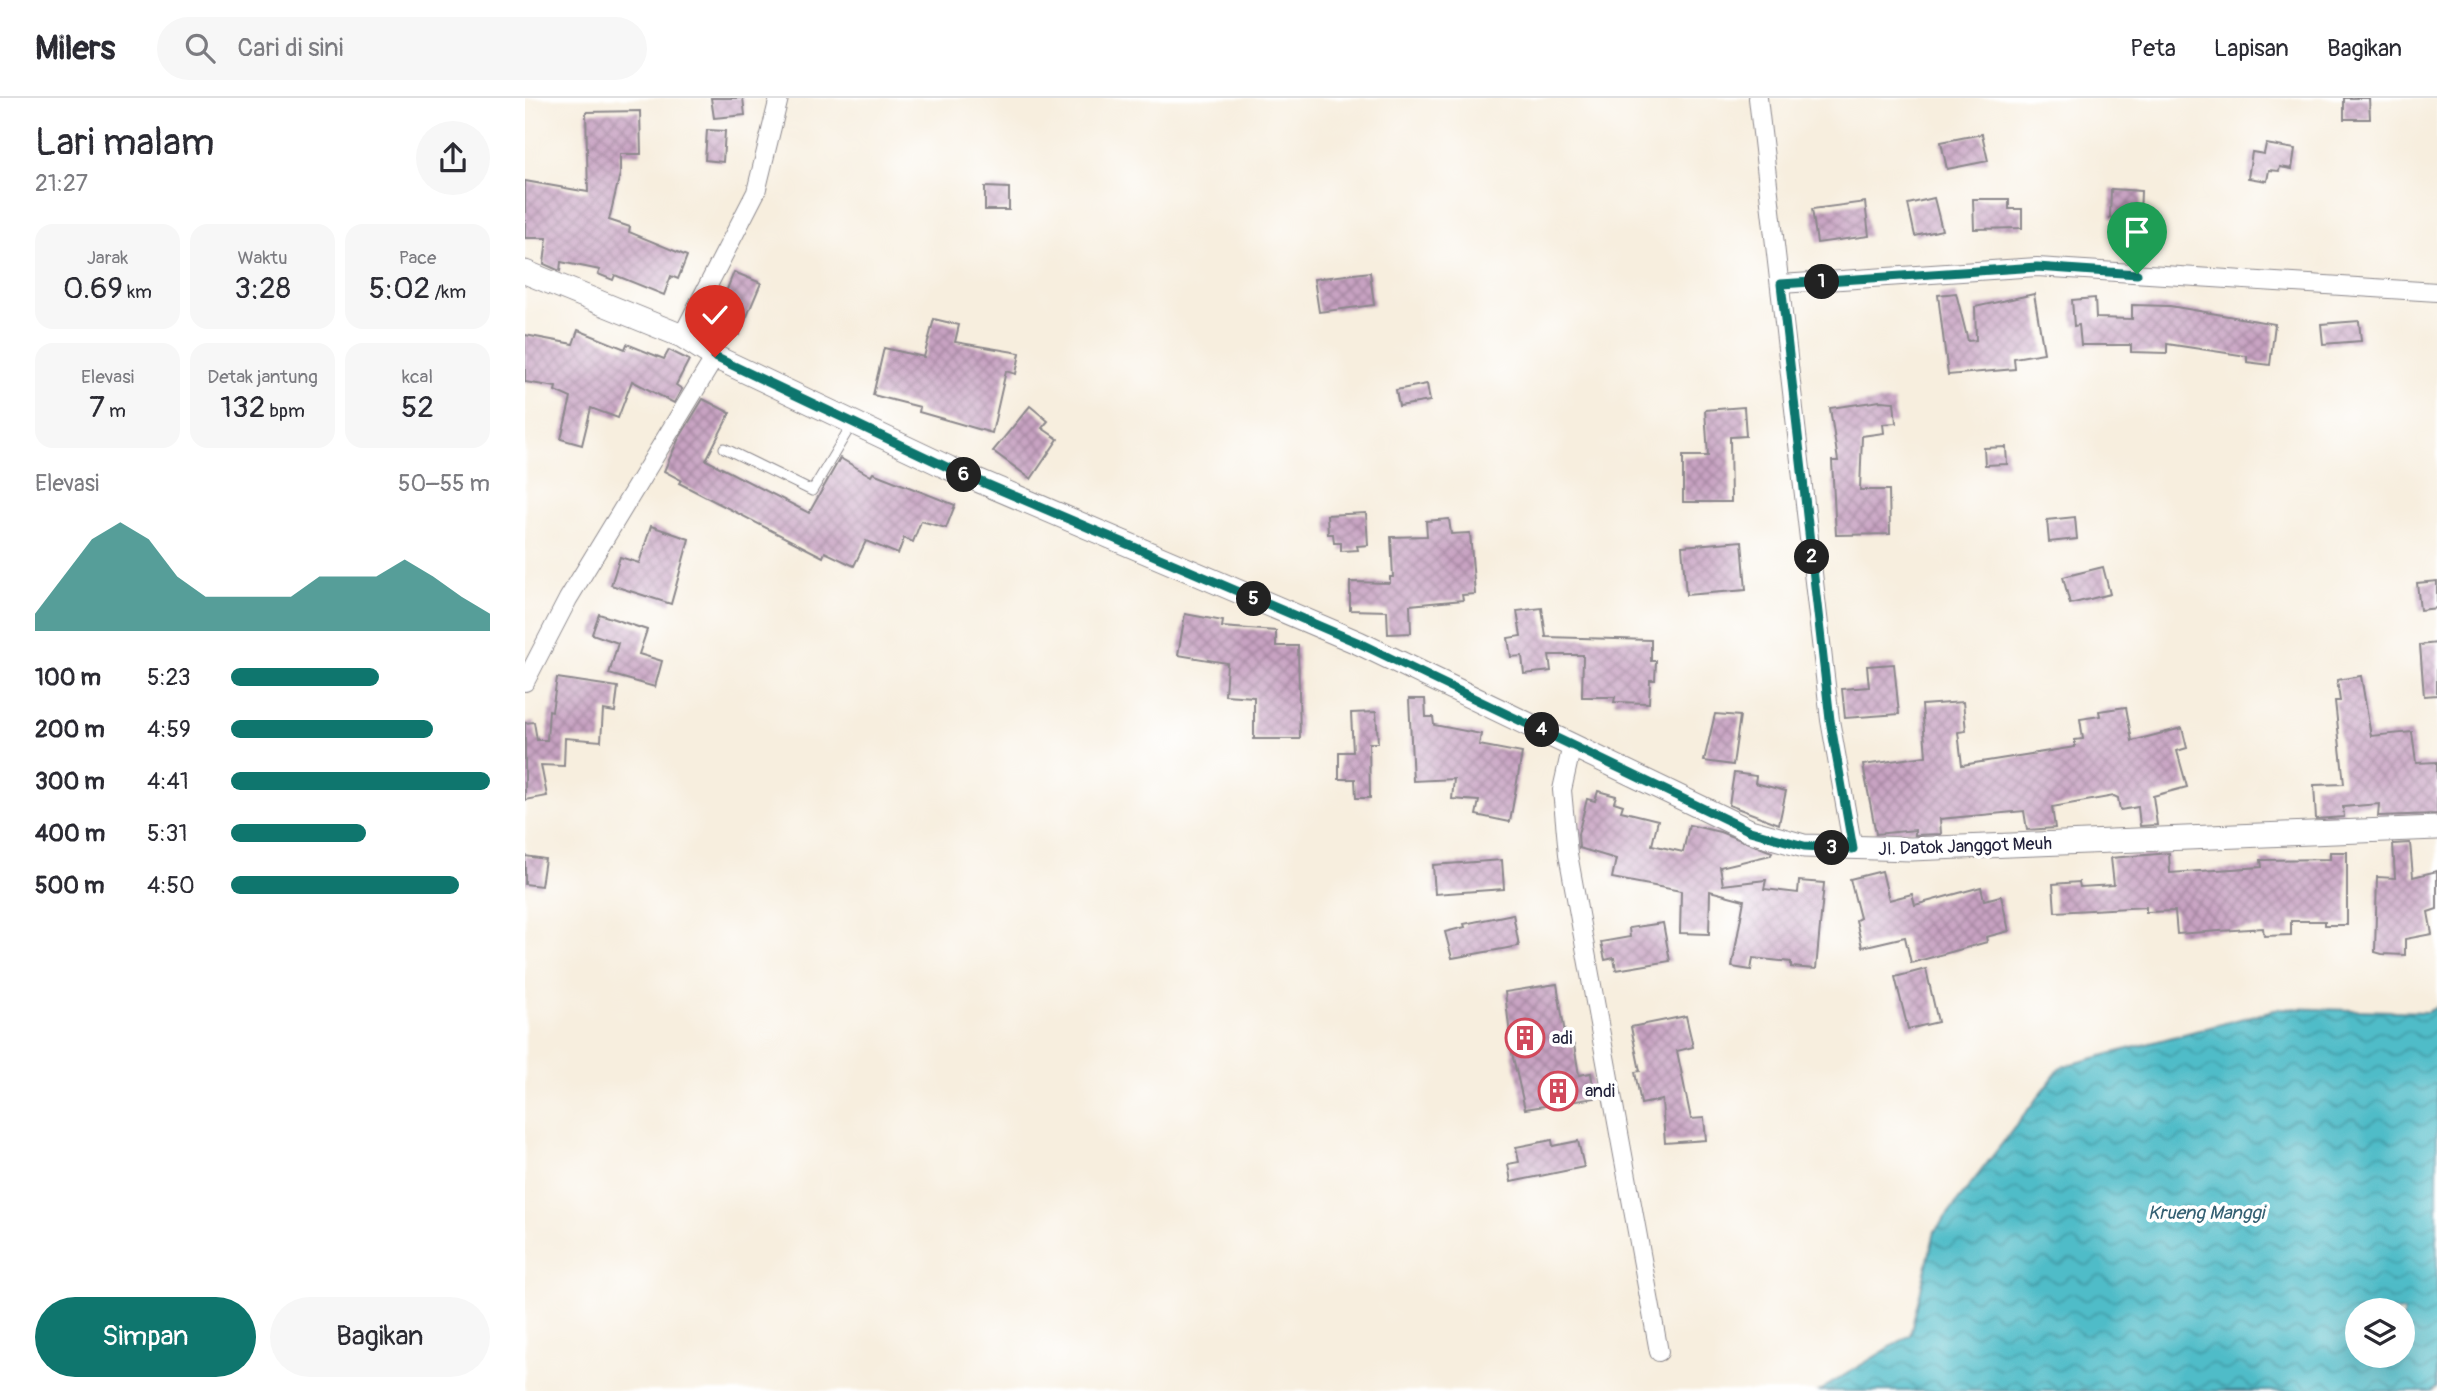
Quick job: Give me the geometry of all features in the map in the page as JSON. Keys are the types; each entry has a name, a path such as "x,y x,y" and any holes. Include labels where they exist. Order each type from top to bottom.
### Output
{"street":[{"path":"682,336 756,192 779,98"},
{"path":"1758,98 1830,720 1853,849"},
{"path":"1781,284 2037,267 2437,292"},
{"name":"JI. Datok Janggot Meuh","path":"525,272 682,336 715,357 949,468 1359,643 1750,831 1804,846 1853,849 2437,828"},
{"path":"525,682 568,599 715,357"},
{"path":"1572,745 1562,790 1568,854 1659,1352"}],"lane":[{"path":"725,448 812,491 853,423"}],"water":[{"name":"Krueng Manggi","path":"2437,1007 2437,1387 2431,1391 1819,1391 1910,1335 1935,1231 2061,1067 2281,1008 2427,1012"}],"building":[{"path":"711,98 743,98 745,115 714,118"},
{"path":"2344,98 2369,98 2370,119 2344,119"},
{"path":"640,111 641,154 620,154 620,174 609,220 630,227 629,232 687,256 678,279 671,276 664,295 615,275 613,280 598,274 600,270 561,262 560,271 544,264 547,238 525,238 525,181 588,192 586,112"},
{"path":"707,130 725,131 723,162 705,160"},
{"path":"1982,134 1988,161 1947,169 1941,142"},
{"path":"2266,144 2295,149 2292,169 2280,167 2279,171 2269,170 2267,181 2248,178 2252,152 2264,154"},
{"path":"985,187 1009,188 1009,210 985,210"},
{"path":"2111,189 2141,191 2140,216 2110,218"},
{"path":"1934,198 1942,230 1915,236 1908,204"},
{"path":"1973,199 2009,199 2009,209 2022,209 2022,228 1974,229"},
{"path":"1865,202 1869,236 1817,243 1812,209"},
{"path":"734,272 761,283 739,335 713,324"},
{"path":"1370,272 1374,305 1319,312 1314,279"},
{"path":"1956,293 1968,341 1976,340 1975,307 2034,294 2044,353 2014,358 2015,369 1948,375 1938,295"},
{"path":"2095,298 2096,318 2132,319 2132,305 2170,306 2275,324 2270,365 2247,362 2247,356 2167,344 2167,353 2131,352 2131,345 2081,345 2079,325 2074,326 2072,300"},
{"path":"934,319 959,325 955,342 1020,353 1016,374 1006,371 992,433 919,412 920,407 873,395 884,348 924,357"},
{"path":"2359,321 2361,341 2323,344 2321,324"},
{"path":"578,330 625,349 627,344 664,359 669,350 689,360 676,385 682,389 674,403 632,381 618,418 591,408 582,445 561,439 571,398 555,391 556,387 525,382 525,335 573,344"},
{"path":"1427,384 1430,401 1399,406 1396,390"},
{"path":"703,399 730,413 706,460 809,513 840,458 871,476 873,473 955,505 946,528 921,521 913,542 904,538 898,554 866,541 854,566 825,552 823,557 679,483 681,480 664,471 678,440"},
{"path":"1880,401 1894,402 1896,423 1883,424 1884,433 1862,436 1860,490 1889,490 1890,534 1836,535 1832,461 1838,461 1830,408"},
{"path":"1030,406 1048,421 1042,428 1058,439 1031,479 993,451"},
{"path":"1744,407 1746,436 1730,437 1731,502 1683,502 1683,456 1708,456 1705,410"},
{"path":"2006,447 2007,464 1985,465 1984,448"},
{"path":"1366,513 1368,545 1357,546 1358,550 1341,551 1341,543 1334,543 1333,534 1328,534 1327,515"},
{"path":"2075,517 2077,539 2049,542 2047,520"},
{"path":"1449,519 1451,534 1470,533 1475,594 1462,595 1463,600 1410,605 1411,633 1388,634 1387,611 1350,610 1350,582 1390,583 1390,577 1393,577 1391,537 1427,536 1426,521"},
{"path":"651,526 689,539 671,604 611,585 620,557 639,563"},
{"path":"1742,541 1746,590 1686,595 1682,546"},
{"path":"2103,567 2110,594 2070,604 2063,577"},
{"path":"2437,581 2437,608 2420,610 2417,583"},
{"path":"1542,608 1546,637 1651,640 1651,661 1656,661 1655,680 1650,680 1649,703 1614,702 1615,697 1582,697 1583,655 1549,655 1551,671 1524,674 1522,656 1511,657 1508,638 1521,636 1517,611"},
{"path":"599,614 647,630 639,654 662,661 655,687 609,674 618,643 592,634"},
{"path":"1185,614 1223,621 1222,627 1276,631 1276,646 1298,646 1300,739 1254,739 1254,697 1225,695 1227,663 1178,655"},
{"path":"2437,643 2437,695 2424,696 2420,645"},
{"path":"1894,664 1899,714 1845,718 1842,689 1869,687 1867,666"},
{"path":"2361,676 2371,736 2412,732 2416,763 2437,762 2437,814 2378,816 2379,804 2343,807 2344,817 2316,819 2314,785 2344,784 2335,701 2340,701 2337,680"},
{"path":"557,678 618,687 615,712 603,710 601,741 565,738 564,766 541,765 547,796 525,800 525,723 534,722 537,740 547,740 549,710 552,711"},
{"path":"1409,699 1425,699 1426,717 1433,717 1434,725 1481,734 1479,745 1522,753 1510,822 1476,815 1479,801 1452,799 1454,779 1413,781"},
{"path":"1963,702 1966,731 1958,732 1962,765 2075,747 2075,740 2083,739 2080,719 2100,716 2099,711 2126,707 2132,741 2182,728 2187,748 2177,751 2187,787 2153,796 2157,825 2140,826 2138,807 2120,810 2118,798 2114,796 2052,807 2055,828 2027,830 2024,811 1940,819 1941,834 1915,835 1915,830 1876,834 1863,765 1926,756 1922,705"},
{"path":"1376,712 1378,743 1369,743 1370,798 1356,798 1355,779 1339,779 1339,752 1353,752 1351,713"},
{"path":"1715,714 1740,716 1733,765 1704,761"},
{"path":"1734,773 1756,776 1755,783 1786,791 1779,824 1729,805"},
{"path":"1598,791 1616,796 1614,802 1623,805 1621,811 1658,820 1652,845 1683,852 1689,825 1720,832 1772,852 1771,855 1720,867 1723,885 1766,880 1764,889 1798,893 1799,881 1824,883 1816,969 1791,967 1791,962 1753,958 1751,970 1732,967 1744,900 1710,891 1709,934 1680,933 1681,891 1612,878 1616,859 1579,848 1578,834 1587,799 1595,801"},
{"path":"2410,843 2413,877 2437,871 2437,909 2428,912 2432,934 2405,939 2405,955 2375,952 2377,877 2395,878 2393,844"},
{"path":"2330,852 2347,852 2347,925 2325,925 2325,921 2291,921 2291,935 2264,936 2263,928 2177,934 2175,911 2146,912 2146,907 2055,912 2053,884 2079,882 2080,887 2114,885 2111,858 2169,853 2170,873 2262,867 2261,860 2330,859"},
{"path":"525,856 545,859 541,886 525,884"},
{"path":"1502,860 1504,889 1435,894 1433,865"},
{"path":"1882,871 1889,900 1912,894 1915,905 1981,887 1984,900 2001,896 2009,931 1986,937 1987,942 1911,963 1905,937 1862,947 1856,920 1860,918 1850,879"},
{"path":"1513,914 1519,946 1452,958 1445,932 1465,927 1464,924"},
{"path":"1663,923 1670,961 1616,970 1614,958 1605,960 1601,942 1630,937 1629,928"},
{"path":"1926,969 1938,1022 1908,1029 1895,977"},
{"path":"1557,984 1567,1046 1574,1045 1579,1075 1591,1073 1595,1098 1525,1109 1512,1053 1505,992"},
{"path":"1686,1016 1693,1047 1677,1051 1691,1119 1704,1118 1706,1140 1665,1143 1662,1100 1641,1104 1635,1072 1640,1071 1631,1027"},
{"path":"1552,1140 1553,1146 1578,1141 1584,1167 1511,1182 1508,1164 1519,1162 1516,1147"}],"place":[{"name":"adi","path":"1525,1038"},
{"name":"andi","path":"1558,1091"}],"route":[{"path":"715,357 949,468 1359,643 1750,831 1804,846 1853,849 1830,720 1781,284 2037,267 2137,274"}]}
